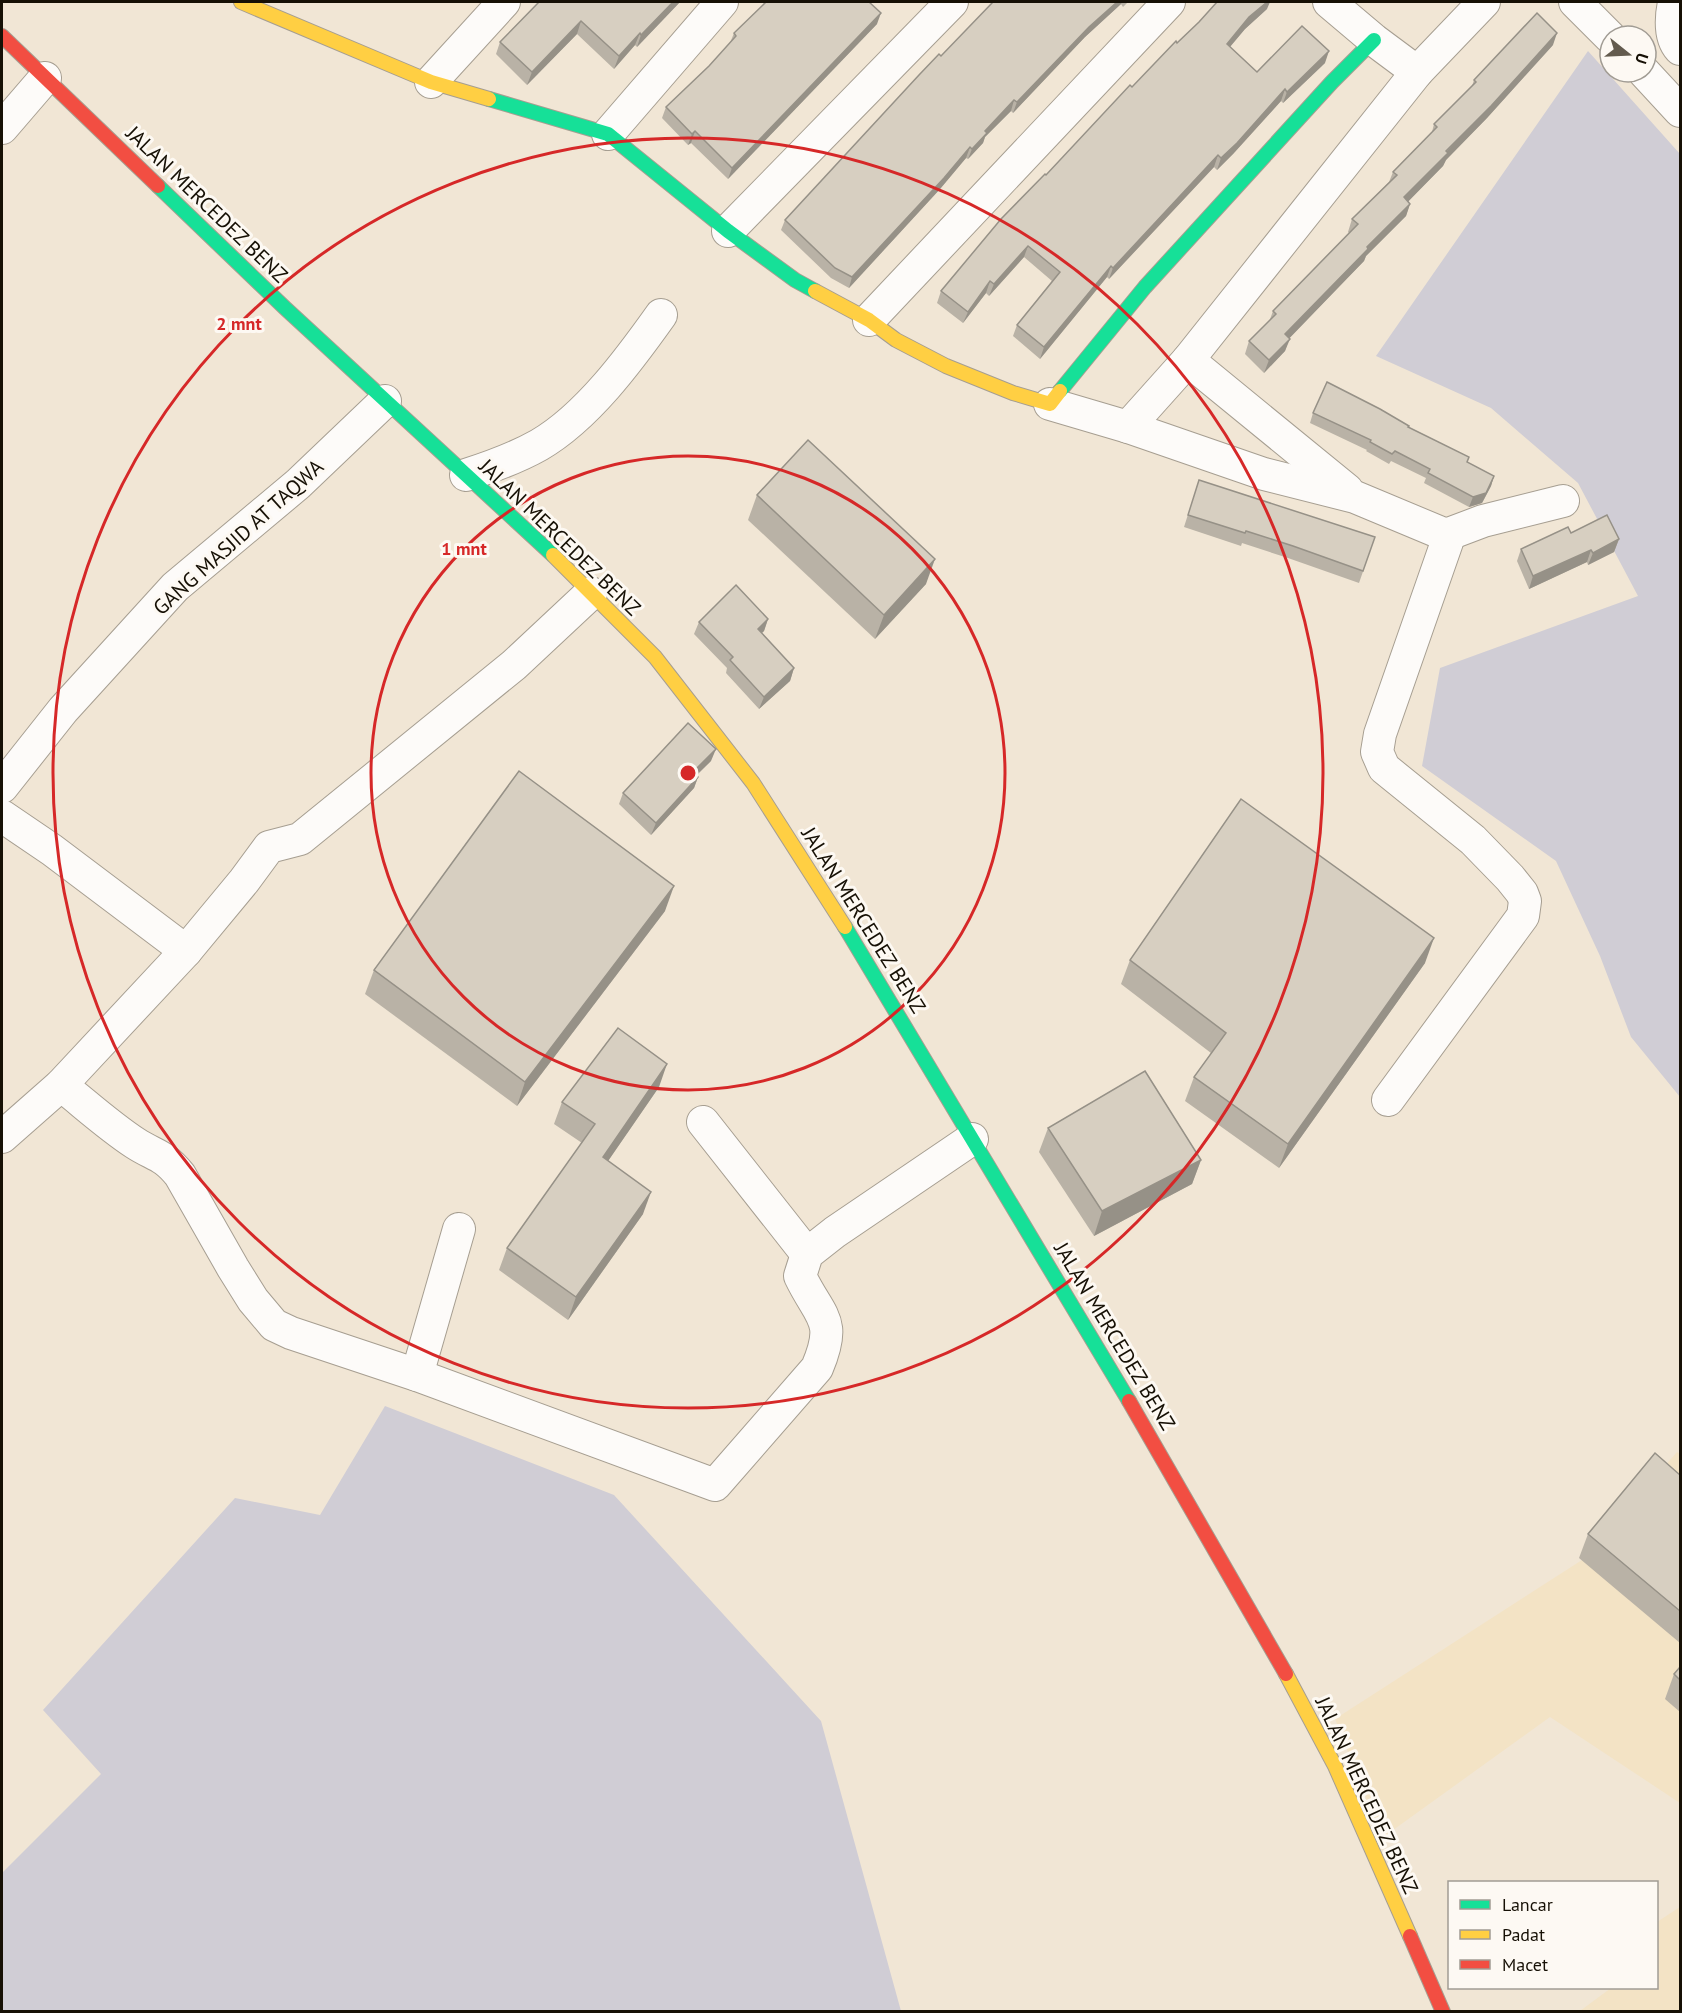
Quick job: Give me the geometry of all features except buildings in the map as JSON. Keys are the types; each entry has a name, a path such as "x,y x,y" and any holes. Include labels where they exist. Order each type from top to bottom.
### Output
{"main road":[{"path":"258,5 431,82 608,134 728,231 795,280 869,320 897,340 946,366 1013,393 1050,404 1144,286 1332,82 1374,40"},
{"name":"JALAN MERCEDEZ BENZ","path":"2,36 285,308 591,593 655,657 753,783 860,951 1156,1446 1264,1634 1335,1766 1443,2012"}],"street":[{"path":"431,82 504,2"},
{"path":"608,134 722,2"},
{"path":"869,320 1169,2"},
{"path":"1329,2 1417,72"},
{"path":"1128,427 1188,360 1417,72 1484,2"},
{"path":"1575,2 1598,25"},
{"path":"1674,2 1672,32 1676,45 1680,49"},
{"path":"728,231 938,6"},
{"path":"2,128 45,78"},
{"path":"1655,84 1680,111"},
{"path":"466,475 520,455 541,444 580,413 639,346 661,315"},
{"path":"1188,360 1355,496"},
{"name":"GANG MASJID AT TAQWA","path":"2,787 63,710 175,587 298,484 385,401"},
{"path":"1050,404 1128,427 1264,474 1355,496 1446,535 1483,521 1563,501"},
{"path":"1388,1100 1523,916 1525,901 1522,893 1510,878 1473,840 1384,768 1377,752 1390,700 1446,543 1446,535"},
{"path":"2,1137 61,1085 186,951 269,847 300,838 514,665 591,593"},
{"path":"2,816 52,850 186,951"},
{"path":"61,1085 135,1143 170,1163 180,1175 253,1300 274,1325 715,1485 817,1368 825,1349 826,1322 800,1276 807,1254 835,1232 972,1138"},
{"path":"703,1122 807,1254"},
{"path":"417,1375 459,1230"}],"shaded area":[{"path":"1588,51 1598,62 1598,84 1617,84 1680,154 1680,1097 1631,1037 1600,956 1556,861 1422,766 1440,668 1638,596 1578,483 1491,408 1376,356"},
{"path":"385,1406 614,1495 821,1721 901,2011 2,2011 2,1873 101,1774 43,1710 235,1498 320,1515"},
{"path":"1677,1452 1680,1454 1680,1803 1550,1717 1382,1838 1335,1719 1582,1560"},
{"path":"1680,1907 1680,2011 1580,2011 1610,1989 1658,1989 1658,1921"}],"traffic: fast":[{"path":"1060,391 1145,287 1332,82 1374,40"},
{"path":"489,99 608,134 728,231 795,280 815,291"},
{"path":"158,186 285,308 553,555"},
{"path":"845,927 1129,1401"}],"traffic: slow":[{"path":"241,2 431,82 489,99"},
{"path":"815,291 869,320 896,340 946,366 1013,393 1050,404 1060,391"},
{"path":"553,555 655,657 753,783 845,927"},
{"path":"1286,1674 1335,1766 1410,1936"}],"traffic: jam":[{"path":"2,36 158,186"},
{"path":"1129,1401 1286,1674"},
{"path":"1410,1936 1443,2012"}]}
